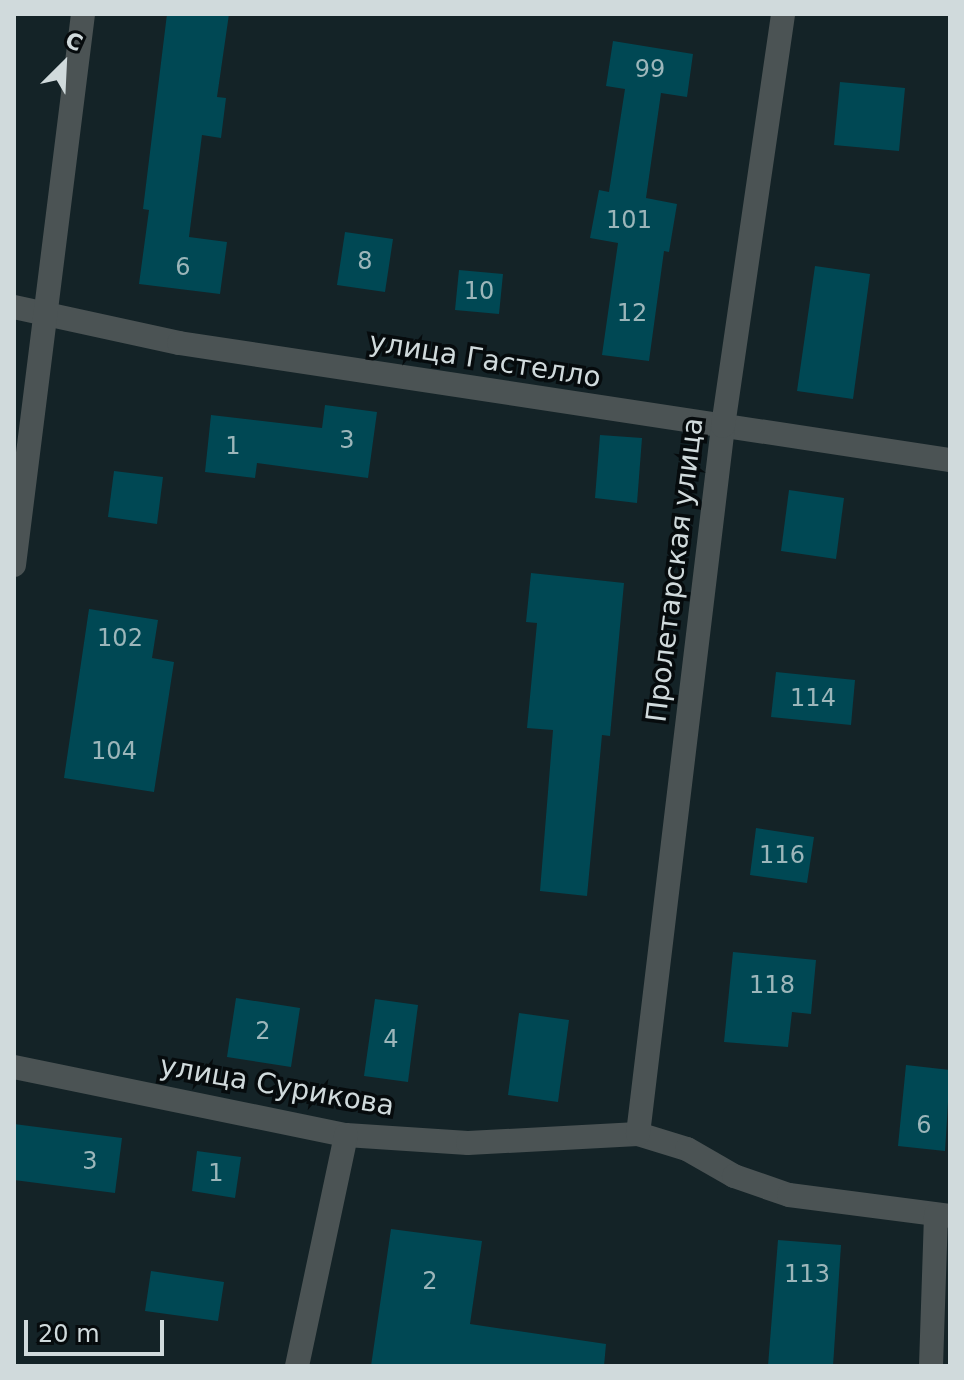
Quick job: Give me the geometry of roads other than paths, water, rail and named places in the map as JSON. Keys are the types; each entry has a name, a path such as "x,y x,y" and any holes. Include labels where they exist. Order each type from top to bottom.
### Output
{"street":[{"path":"14,565 48,313 83,14"},
{"name":"Пролетарская улица","path":"638,1134 723,426 783,14"},
{"name":"улица Гастелло","path":"14,307 179,343 950,460"},
{"name":"улица Сурикова","path":"14,1067 346,1135 468,1143 638,1134 687,1149 734,1176 789,1195 943,1216"},
{"path":"297,1366 346,1135"},
{"path":"931,1366 943,1216"}]}
